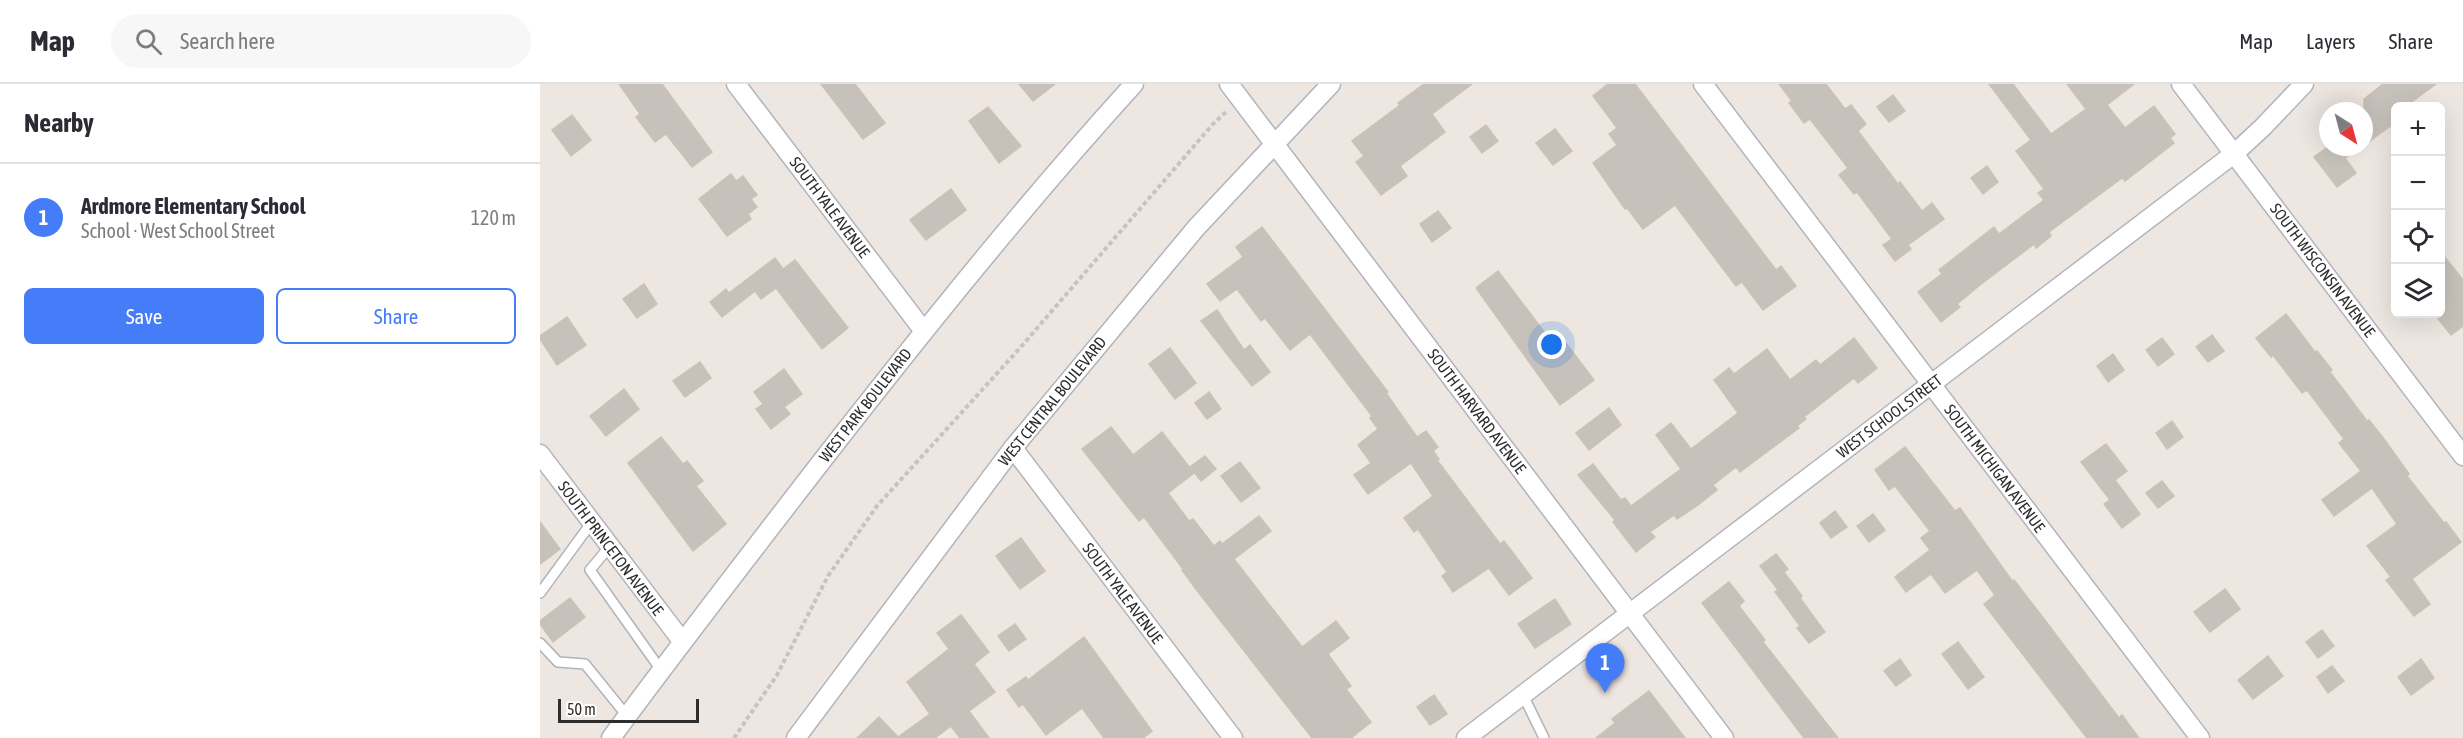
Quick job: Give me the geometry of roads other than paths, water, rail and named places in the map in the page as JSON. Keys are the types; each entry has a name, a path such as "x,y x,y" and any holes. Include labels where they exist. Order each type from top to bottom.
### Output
{"street":[{"name":"SOUTH YALE AVENUE","path":"736,84 923,330"},
{"name":"WEST PARK BOULEVARD","path":"611,738 682,641 923,330 994,244 1134,84"},
{"name":"SOUTH HARVARD AVENUE","path":"1229,84 1724,738"},
{"name":"WEST CENTRAL BOULEVARD","path":"796,738 1012,448 1152,280 1274,144 1332,84"},
{"name":"SOUTH MICHIGAN AVENUE","path":"1703,84 2200,738"},
{"name":"SOUTH WISCONSIN AVENUE","path":"2181,84 2463,456"},
{"name":"WEST SCHOOL STREET","path":"1466,738 2235,153 2304,84"},
{"name":"SOUTH YALE AVENUE","path":"1012,448 1233,738"},
{"name":"SOUTH PRINCETON AVENUE","path":"540,454 546,475 592,522 682,641"}],"lane":[{"path":"540,593 592,522"},
{"path":"610,546 590,570 661,670"},
{"path":"540,643 558,662 585,664 627,716"},
{"path":"1522,695 1544,738"}],"place":[{"name":"Ardmore Elementary School","path":"1605,693"}]}
